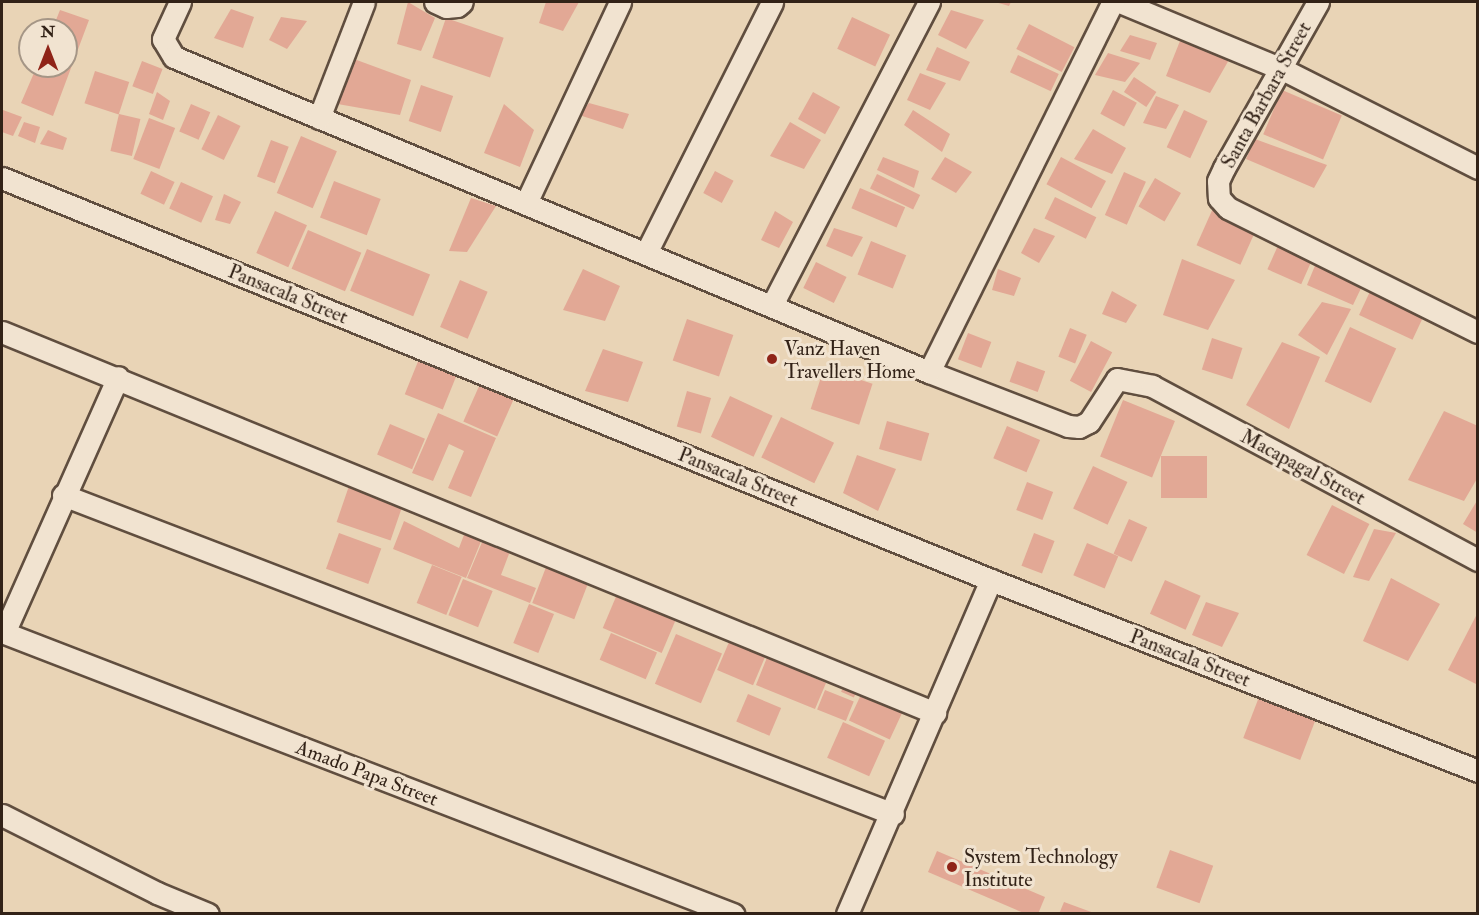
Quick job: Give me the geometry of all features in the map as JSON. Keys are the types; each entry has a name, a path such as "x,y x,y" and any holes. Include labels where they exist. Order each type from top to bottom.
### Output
{"street":[{"path":"180,2 163,39 174,57 929,372 1113,2"},
{"path":"319,118 364,2"},
{"path":"435,2 446,7 457,6 462,2"},
{"path":"526,203 620,2"},
{"path":"646,254 772,2"},
{"path":"772,305 929,2"},
{"path":"1120,2 1282,69 1478,168"},
{"name":"Santa Barbara Street","path":"1318,2 1224,168 1218,191 1228,208 1478,332"},
{"name":"Pansacala Street","path":"2,178 991,580 1478,771"},
{"path":"2,332 118,377 935,713"},
{"name":"Macapagal Street","path":"929,372 1079,427 1089,422 1110,386 1117,380 1127,378 1152,386 1478,560"},
{"path":"3,632 118,377"},
{"path":"63,495 893,814"},
{"path":"847,914 893,814 991,580"},
{"name":"Amado Papa Street","path":"3,632 733,914"},
{"path":"2,815 157,893 208,914"}],"building":[{"path":"408,2 435,18 421,51 397,44"},
{"path":"546,2 579,2 563,31 539,23"},
{"path":"995,2 1011,2 1009,6"},
{"path":"231,9 254,17 243,48 214,38"},
{"path":"60,10 89,20 78,49 78,18 57,18"},
{"path":"951,10 984,20 966,49 938,35"},
{"path":"281,17 307,21 287,49 269,40"},
{"path":"852,17 890,35 875,66 837,49"},
{"path":"446,18 504,38 490,78 432,58"},
{"path":"1029,24 1074,47 1062,72 1016,49"},
{"path":"1130,35 1157,43 1150,60 1120,51"},
{"path":"1180,41 1230,58 1210,93 1166,76"},
{"path":"937,47 970,62 960,81 926,70"},
{"path":"1108,53 1140,63 1125,82 1095,75"},
{"path":"1018,55 1059,74 1051,91 1010,72"},
{"path":"354,59 411,80 400,115 332,103"},
{"path":"142,61 163,69 153,94 132,86"},
{"path":"95,71 129,82 119,114 84,103"},
{"path":"920,73 946,83 930,110 907,100"},
{"path":"1134,77 1156,92 1146,107 1124,92"},
{"path":"32,78 67,78 53,116 21,103"},
{"path":"421,85 453,96 441,132 409,121"},
{"path":"1113,90 1137,103 1124,127 1100,114"},
{"path":"1282,90 1342,115 1323,160 1263,134"},
{"path":"157,92 170,101 163,120 149,114"},
{"path":"813,92 840,107 825,134 798,119"},
{"path":"1156,96 1179,105 1166,129 1143,123"},
{"path":"589,103 629,114 623,129 579,115"},
{"path":"191,104 210,112 199,140 179,132"},
{"path":"504,104 534,130 520,167 484,153"},
{"path":"3,110 22,117 13,136 2,132"},
{"path":"913,110 950,134 942,152 904,125"},
{"path":"1184,110 1208,121 1190,158 1167,147"},
{"path":"119,114 140,119 132,156 110,151"},
{"path":"218,115 240,126 224,160 201,149"},
{"path":"149,118 175,128 159,169 133,159"},
{"path":"24,122 40,127 35,143 18,136"},
{"path":"790,122 821,140 804,169 770,156"},
{"path":"1093,129 1126,148 1112,174 1074,159"},
{"path":"48,130 67,138 63,150 40,144"},
{"path":"301,136 337,151 313,208 277,193"},
{"path":"1255,139 1327,165 1314,188 1246,159"},
{"path":"271,140 289,147 275,183 257,176"},
{"path":"883,157 919,171 914,188 877,170"},
{"path":"945,157 972,172 956,193 931,179"},
{"path":"1061,157 1106,181 1091,208 1046,184"},
{"path":"151,171 175,182 164,205 140,194"},
{"path":"715,171 734,181 722,203 703,193"},
{"path":"1124,172 1146,182 1127,225 1105,215"},
{"path":"877,174 920,195 913,209 870,188"},
{"path":"1155,178 1181,193 1164,222 1138,207"},
{"path":"334,181 381,199 367,235 320,217"},
{"path":"181,182 213,196 201,223 169,208"},
{"path":"860,188 905,207 897,227 851,208"},
{"path":"224,194 241,202 230,224 215,220"},
{"path":"1055,197 1096,217 1086,239 1044,219"},
{"path":"471,198 496,206 467,252 449,251"},
{"path":"1214,206 1258,226 1240,265 1197,245"},
{"path":"275,211 307,225 288,267 256,253"},
{"path":"775,211 793,222 779,248 761,240"},
{"path":"834,228 863,237 852,257 826,246"},
{"path":"1034,228 1055,236 1039,263 1021,253"},
{"path":"308,230 361,253 345,291 292,269"},
{"path":"871,241 906,255 893,289 858,274"},
{"path":"1280,241 1314,256 1301,284 1267,269"},
{"path":"367,249 430,274 413,316 350,291"},
{"path":"1319,256 1365,280 1353,305 1307,285"},
{"path":"1182,259 1235,280 1208,330 1163,315"},
{"path":"816,262 847,277 834,303 803,288"},
{"path":"583,269 620,286 605,321 563,310"},
{"path":"998,269 1021,278 1014,296 992,290"},
{"path":"460,280 488,292 468,339 440,327"},
{"path":"1373,285 1426,310 1413,340 1359,315"},
{"path":"1112,291 1137,305 1126,323 1102,314"},
{"path":"1322,302 1351,309 1327,355 1298,335"},
{"path":"687,319 733,335 719,377 673,361"},
{"path":"1350,327 1396,349 1371,403 1325,381"},
{"path":"1070,328 1087,335 1075,363 1058,357"},
{"path":"968,333 991,342 981,368 958,359"},
{"path":"1212,338 1242,348 1232,379 1202,369"},
{"path":"1091,341 1112,352 1091,392 1070,381"},
{"path":"1282,342 1320,357 1289,429 1246,405"},
{"path":"603,349 643,362 628,402 585,391"},
{"path":"419,359 457,374 443,410 405,394"},
{"path":"1017,361 1045,371 1038,392 1009,382"},
{"path":"824,368 873,384 859,425 811,409"},
{"path":"480,384 514,399 497,437 463,421"},
{"path":"687,391 711,398 701,433 677,427"},
{"path":"730,396 773,416 754,457 711,437"},
{"path":"1123,400 1175,421 1152,478 1100,457"},
{"path":"1444,411 1478,426 1478,477 1464,501 1408,480"},
{"path":"438,413 496,438 471,497 448,488 464,451 449,444 433,481 412,473"},
{"path":"781,417 834,443 814,483 761,457"},
{"path":"887,421 929,433 921,461 879,449"},
{"path":"390,424 425,439 412,469 377,454"},
{"path":"1007,426 1040,440 1026,472 993,458"},
{"path":"857,455 896,469 878,511 843,493"},
{"path":"1161,456 1207,456 1207,498 1161,498"},
{"path":"1093,466 1127,482 1108,525 1073,509"},
{"path":"1027,482 1053,492 1042,520 1016,510"},
{"path":"349,486 403,505 391,540 337,522"},
{"path":"1478,499 1478,533 1463,524"},
{"path":"1332,505 1369,524 1344,574 1307,555"},
{"path":"1129,519 1147,527 1132,562 1114,554"},
{"path":"404,521 459,548 467,527 484,534 466,578 393,549"},
{"path":"1374,529 1396,533 1369,581 1353,577"},
{"path":"339,533 381,548 368,584 326,569"},
{"path":"1034,533 1055,541 1042,574 1021,566"},
{"path":"485,535 512,546 501,575 536,588 530,603 467,578"},
{"path":"1087,543 1118,556 1105,589 1073,575"},
{"path":"548,562 590,578 574,619 532,603"},
{"path":"432,565 462,577 446,615 417,603"},
{"path":"1391,578 1440,604 1408,661 1363,641"},
{"path":"463,579 493,591 478,627 448,615"},
{"path":"1165,580 1201,596 1186,630 1150,614"},
{"path":"618,592 677,617 662,653 603,628"},
{"path":"1206,602 1239,613 1222,647 1192,635"},
{"path":"529,604 554,614 538,653 513,643"},
{"path":"1478,612 1478,685 1448,670"},
{"path":"611,633 657,653 646,679 600,660"},
{"path":"676,634 722,654 701,703 655,684"},
{"path":"732,635 768,650 753,685 717,670"},
{"path":"770,650 799,662 796,670 826,683 815,709 756,685"},
{"path":"847,679 860,685 854,698 841,692"},
{"path":"865,686 906,705 890,739 849,720"},
{"path":"825,690 854,702 846,721 817,709"},
{"path":"748,694 781,708 769,736 736,722"},
{"path":"1259,697 1316,719 1300,760 1243,738"},
{"path":"843,722 885,741 869,776 827,758"},
{"path":"1170,850 1213,866 1200,903 1156,888"},
{"path":"937,851 1045,897 1038,914 1026,914 928,872"},
{"path":"1064,902 1094,913 1094,914 1059,914"}],"place":[{"name":"Vanz Haven Travellers Home","path":"772,359"},
{"name":"System Technology Institute","path":"952,867"}]}
